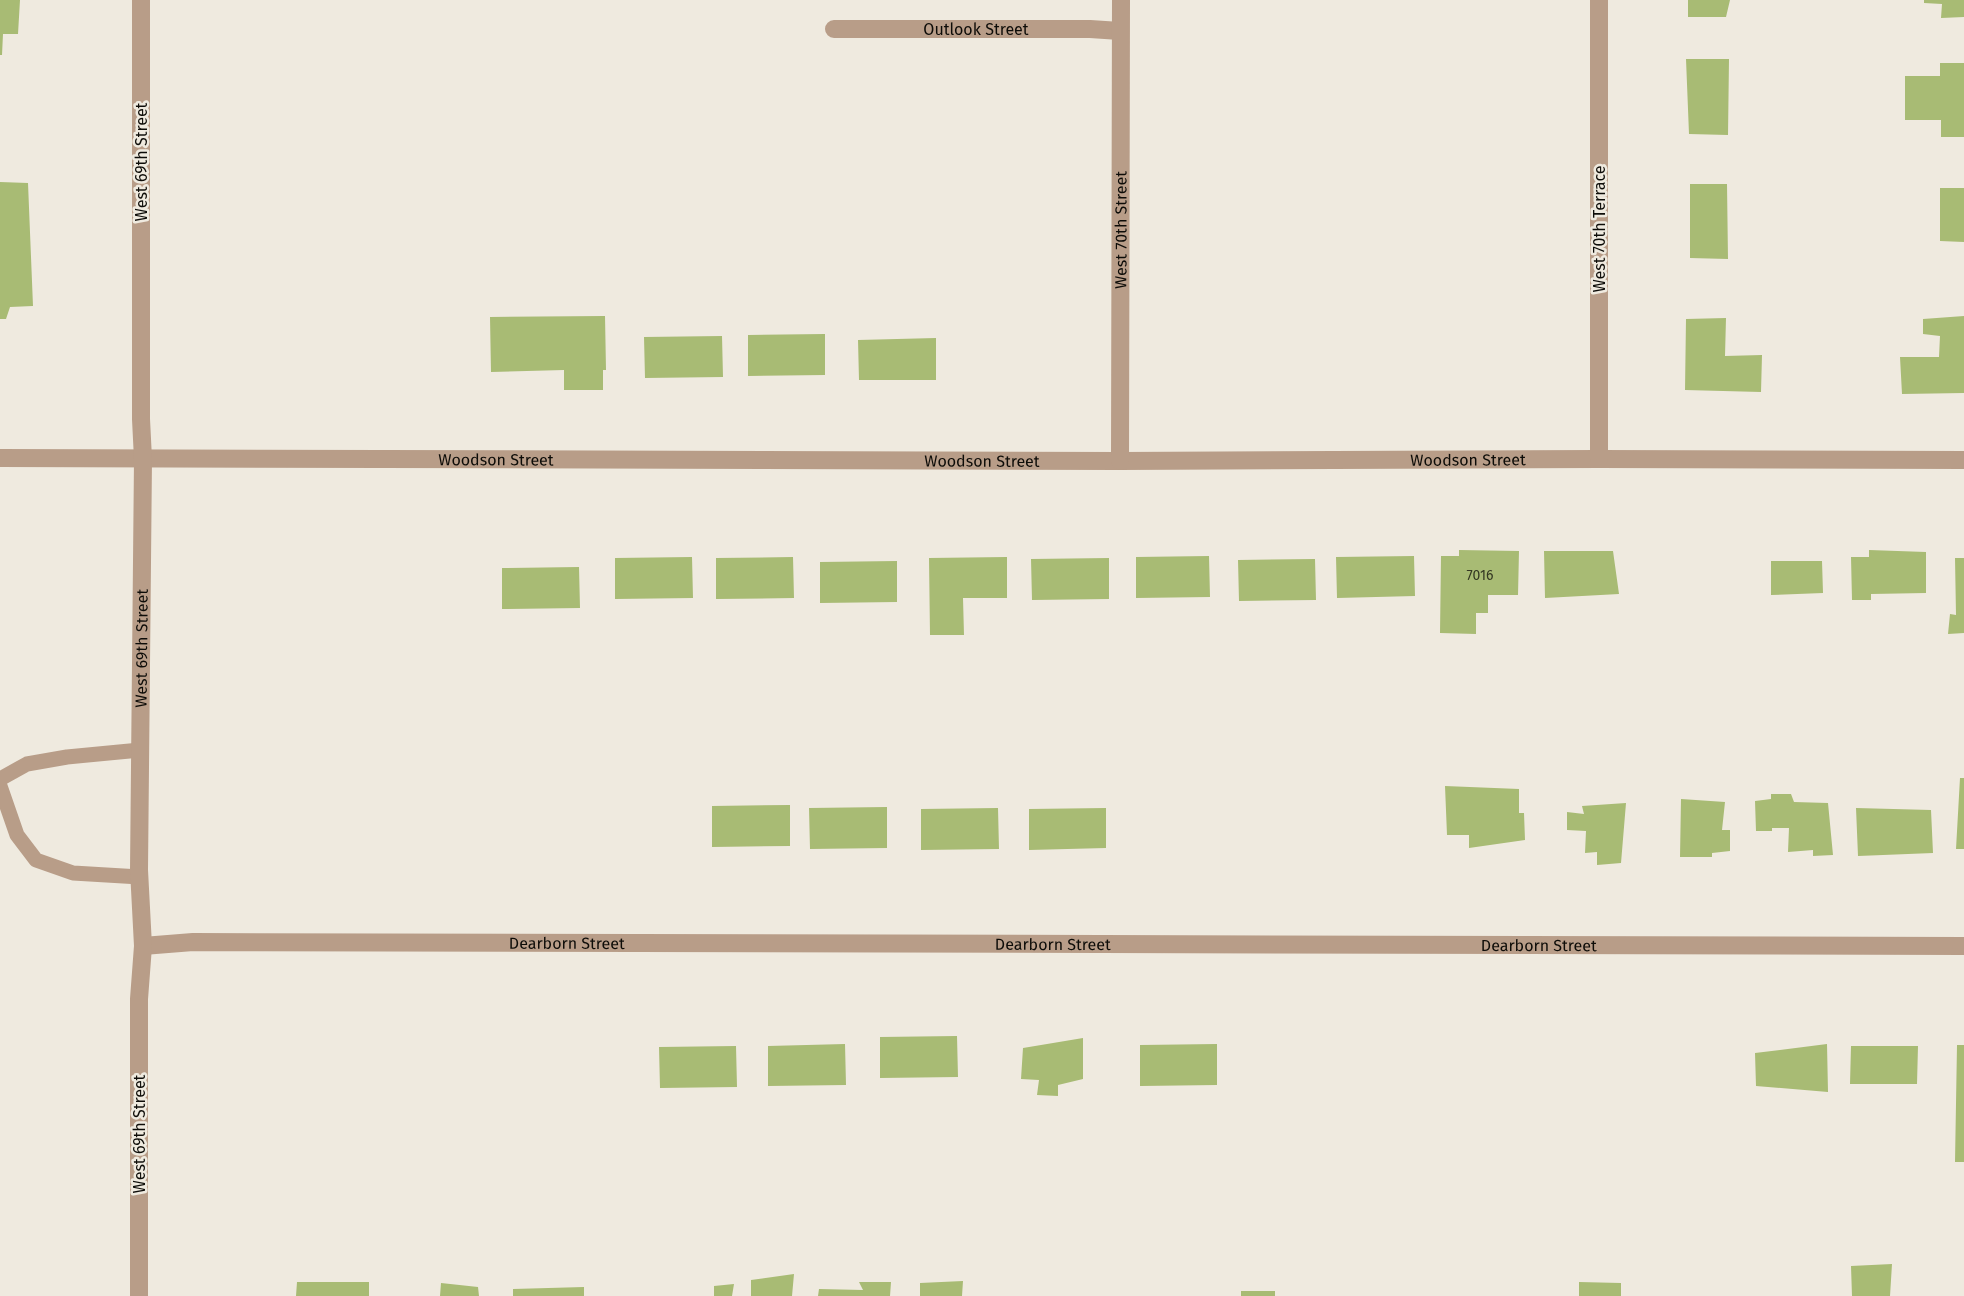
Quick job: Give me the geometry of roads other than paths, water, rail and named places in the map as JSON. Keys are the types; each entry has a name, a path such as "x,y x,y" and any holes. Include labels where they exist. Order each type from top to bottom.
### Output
{"street":[{"name":"West 69th Street","path":"139,1296 139,999 143,946 140,877 143,459 141,419 141,0"},
{"name":"West 70th Street","path":"1120,461 1121,0"},
{"name":"West 70th Terrace","path":"1599,0 1599,459"},
{"name":"Outlook Street","path":"834,29 1090,28 1120,31"},
{"name":"Woodson Street","path":"0,458 1120,461 1964,460"},
{"name":"Dearborn Street","path":"143,946 193,942 1964,946"}],"lane":[{"path":"0,778 27,764 67,757 140,750"},
{"path":"0,786 17,835 36,861 73,873 140,877"}]}
